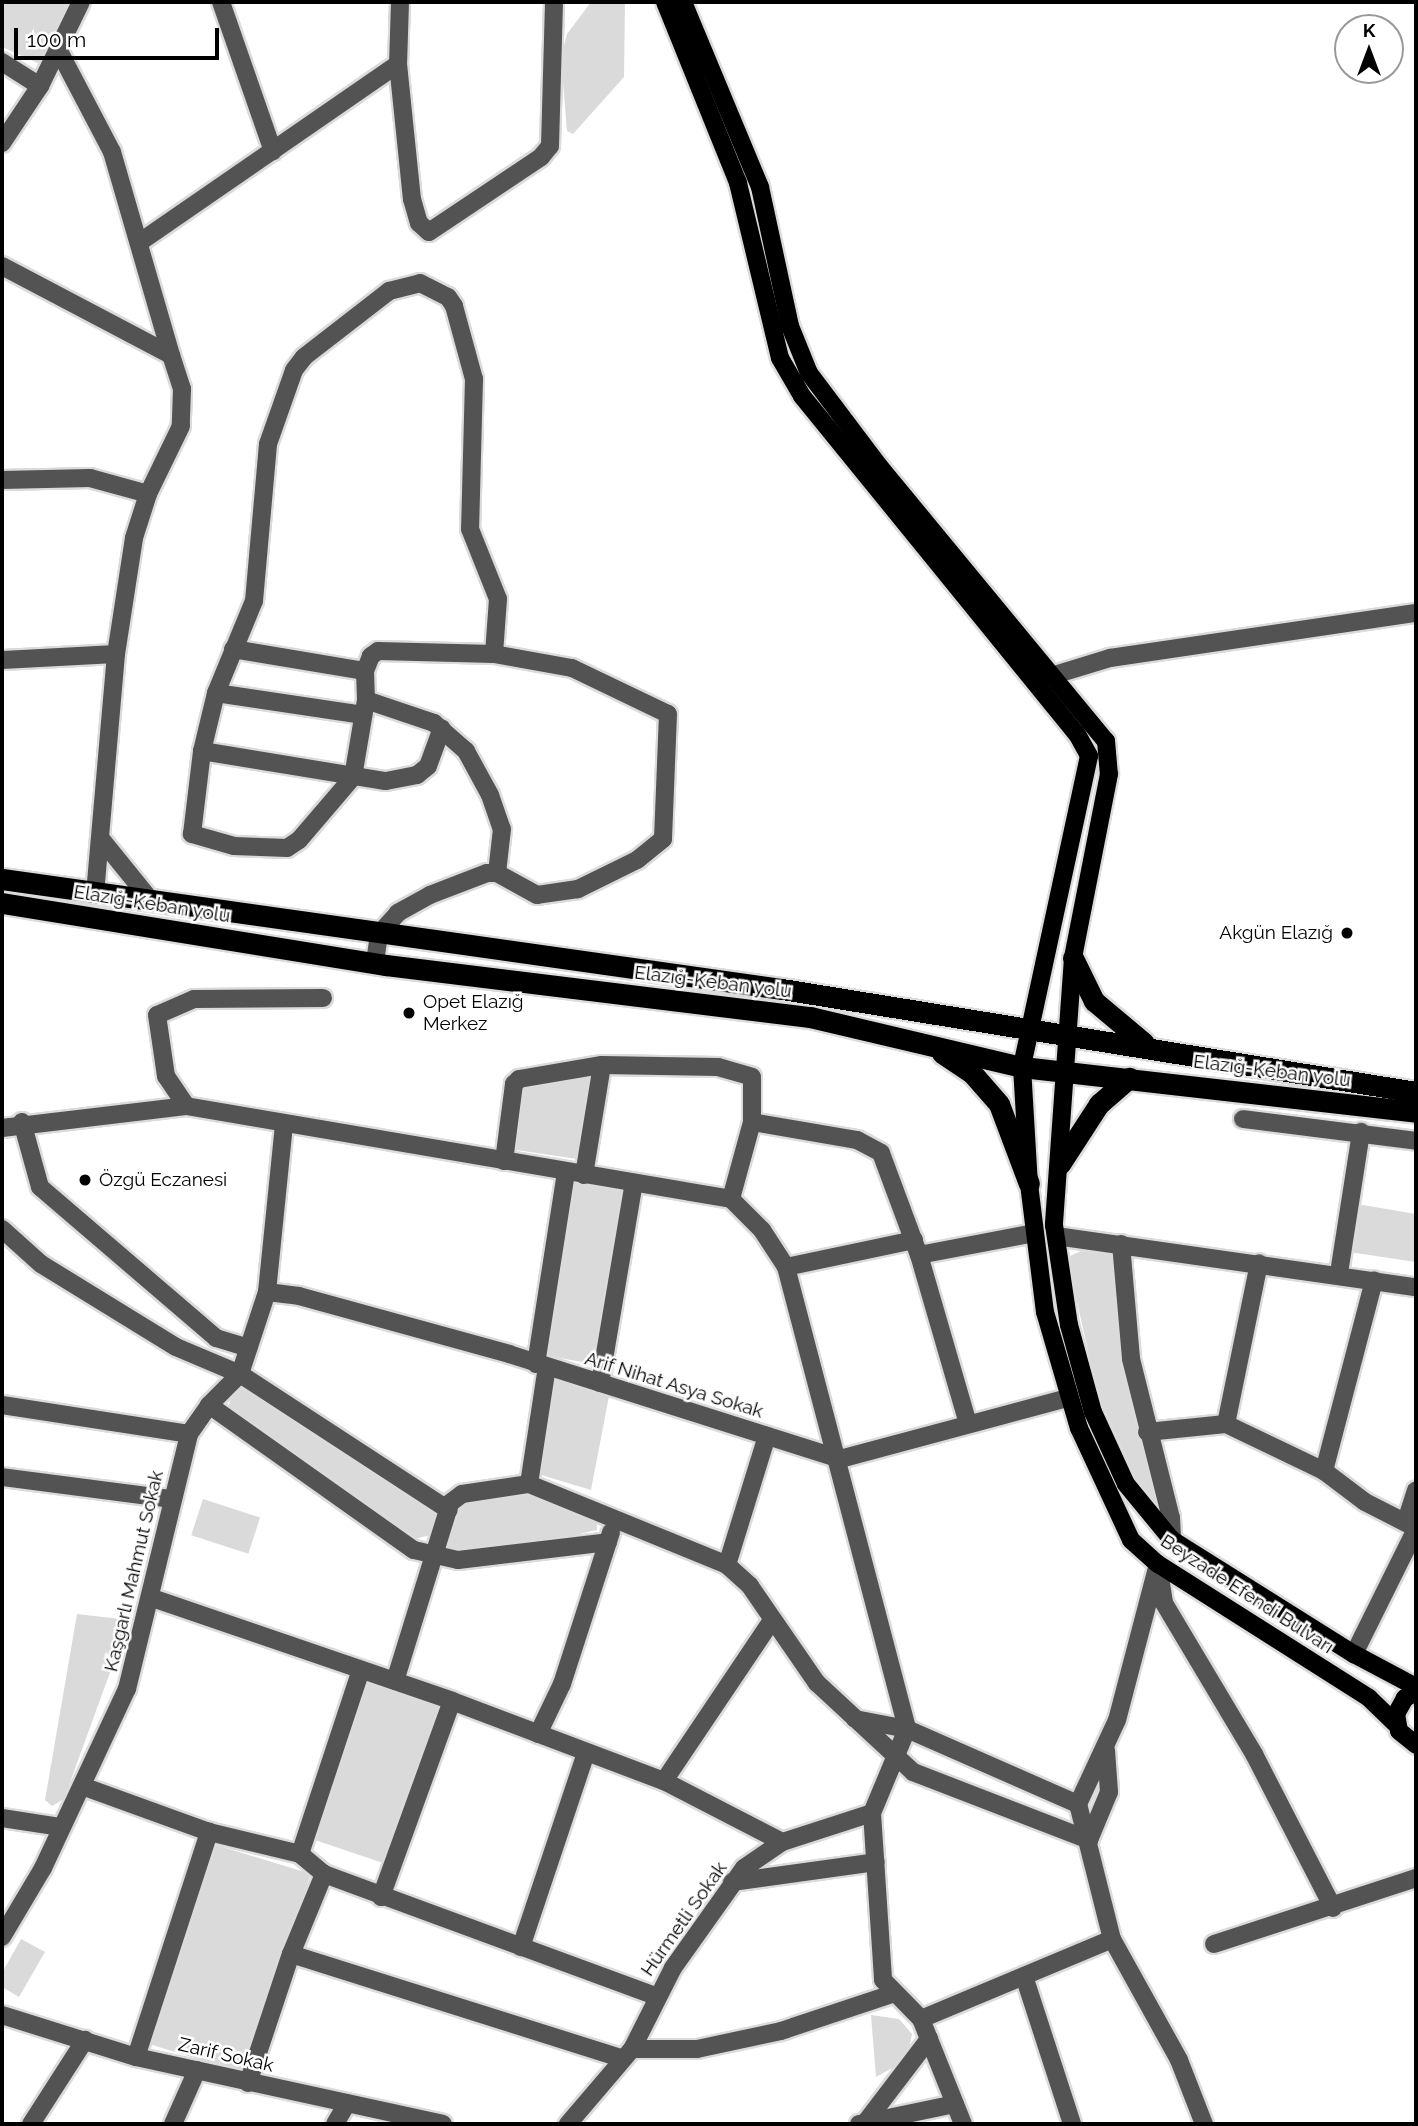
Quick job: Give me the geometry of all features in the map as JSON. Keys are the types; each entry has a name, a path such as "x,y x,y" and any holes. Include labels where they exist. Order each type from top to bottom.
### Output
{"highway":[{"name":"Elazığ-Keban yolu","path":"2,879 1031,1027 1416,1092"},
{"name":"Elazığ-Keban yolu","path":"2,903 375,964 810,1017 1022,1067 1416,1112"},
{"path":"1073,958 1087,993 1103,1013 1148,1047"},
{"path":"928,1045 972,1073 999,1104 1029,1184"},
{"path":"1060,1164 1099,1104 1129,1078"}],"main road":[{"name":"Beyzade Efendi Bulvarı","path":"665,2 738,183 780,358 802,396 1077,734 1089,755 1022,1067 1034,1233 1045,1312 1068,1398 1131,1540 1158,1564 1369,1698 1396,1724 1403,1737 1416,1746"},
{"name":"Beyzade Efendi Bulvarı","path":"683,2 760,187 790,326 809,373 879,466 1099,732 1109,752 1106,793 1073,958 1056,1236 1069,1325 1093,1412 1126,1484 1172,1540 1416,1690"},
{"path":"1396,1724 1399,1705 1416,1690"}],"street":[{"path":"2,143 40,86 81,2"},
{"path":"221,2 273,151"},
{"path":"400,2 397,64 412,199 419,223 429,232 541,158 550,146 554,2"},
{"path":"59,51 103,132 140,242 182,389 181,426 148,494 134,538 116,654 95,893"},
{"path":"2,62 40,86"},
{"path":"140,242 397,64"},
{"path":"2,266 171,355"},
{"path":"375,964 379,934 413,903 479,875 497,873 537,895 578,889 652,850 663,838 668,715 572,668 494,653 378,651 371,656 365,671 364,707 353,777 288,848 208,842 192,834 202,751 216,693 258,583 270,434 294,370 304,356 389,291 411,282 448,297 458,316 474,379 470,529 498,599 494,653"},
{"path":"2,480 90,478 148,494"},
{"path":"1051,676 1120,657 1416,613"},
{"path":"233,649 365,671"},
{"path":"2,660 116,654"},
{"path":"216,693 364,707 442,728 466,751 496,808 503,838 497,873"},
{"path":"202,751 386,781 417,775 428,766 442,728"},
{"path":"101,839 152,902"},
{"path":"186,1106 166,1076 157,1015 194,999 323,998"},
{"path":"529,1483 542,1365 575,1173 602,1065"},
{"path":"504,1161 514,1084 519,1079 602,1065 718,1067 748,1073 754,1083 752,1122 732,1199"},
{"path":"2,1128 22,1122 186,1106 732,1199 762,1230 786,1267 840,1459 907,1729 872,1813 883,1980 892,1994 921,2019 963,2124"},
{"path":"1243,1118 1416,1141"},
{"path":"22,1122 40,1187 216,1338 248,1348"},
{"path":"752,1122 870,1144 887,1163 916,1248 968,1424"},
{"name":"Kaşgarlı Mahmut Sokak","path":"2,1937 61,1828 127,1689 152,1598 171,1499 189,1434 209,1405 240,1374 267,1292 284,1124"},
{"path":"1339,1273 1361,1132"},
{"path":"600,1383 634,1183"},
{"path":"2,1229 41,1264 176,1347 240,1374 449,1510"},
{"path":"786,1267 1034,1233"},
{"path":"1056,1236 1339,1273 1416,1287"},
{"path":"1121,1244 1131,1359 1147,1432 1171,1518 1172,1540"},
{"path":"1226,1424 1259,1263"},
{"path":"1324,1471 1374,1280"},
{"name":"Arif Nihat Asya Sokak","path":"267,1292 299,1296 542,1365 840,1459"},
{"path":"840,1459 1068,1398"},
{"path":"2,1405 189,1434"},
{"path":"209,1405 414,1550 458,1560 608,1542"},
{"path":"1147,1432 1226,1424 1324,1471 1365,1502 1413,1526"},
{"path":"727,1565 767,1436"},
{"path":"2,1477 171,1499"},
{"path":"395,1681 449,1510 462,1494 529,1483 727,1565 750,1586 771,1622 817,1684 913,1772 1089,1840"},
{"path":"1354,1654 1413,1526 1416,1491"},
{"path":"538,1734 562,1684 615,1519"},
{"path":"1158,1564 1156,1604 1105,1747 1078,1804 1112,1938 1138,1993 1179,2060 1204,2124"},
{"path":"152,1598 452,1701 664,1780 782,1842"},
{"path":"1156,1604 1254,1754 1333,1908"},
{"path":"664,1780 771,1622"},
{"path":"300,1854 361,1670"},
{"path":"381,1897 452,1701"},
{"path":"855,1719 907,1729 1078,1804"},
{"path":"1089,1840 1110,1792 1105,1747"},
{"path":"521,1947 586,1753"},
{"path":"82,1786 209,1832 300,1854 324,1874 381,1897 656,1996"},
{"name":"Hürmetli Sokak","path":"568,2124 626,2054 656,1996 744,1868 782,1842 872,1813"},
{"path":"2,1818 61,1828"},
{"path":"136,2057 209,1832"},
{"path":"732,1882 877,1862"},
{"path":"248,2082 291,1954 324,1874"},
{"path":"1214,1944 1333,1908 1416,1878"},
{"path":"921,2019 1112,1938"},
{"path":"291,1954 626,2054 697,2049 781,2031 892,1994"},
{"path":"1024,1976 1072,2124"},
{"name":"Zarif Sokak","path":"2,2015 136,2057 443,2124"},
{"path":"861,2123 929,2039"},
{"path":"31,2124 85,2040"},
{"path":"173,2124 197,2070"},
{"path":"335,2124 347,2103"},
{"path":"861,2123 955,2105"}],"shaded area":[{"path":"2,2 75,2 42,65 2,47"},
{"path":"591,2 625,2 624,77 573,134 567,131 561,57 567,34"},
{"path":"592,1069 577,1159 510,1149 519,1082"},
{"path":"575,1178 626,1187 595,1364 544,1355"},
{"path":"1357,1204 1416,1214 1416,1262 1349,1252"},
{"path":"1081,1251 1111,1255 1133,1407 1166,1521 1137,1481 1098,1395 1073,1284 1070,1256"},
{"path":"553,1375 610,1391 591,1490 538,1474"},
{"path":"244,1385 440,1514 434,1534 415,1539 228,1409 232,1393"},
{"path":"532,1490 597,1518 597,1530 523,1547 445,1552 461,1500"},
{"path":"203,1499 260,1518 248,1554 191,1535"},
{"path":"77,1614 129,1620 64,1799 52,1806 45,1800"},
{"path":"367,1682 440,1708 386,1864 312,1839 361,1686"},
{"path":"213,1844 311,1874 249,2075 152,2045"},
{"path":"21,1939 45,1952 19,1997 2,1987 2,1973"},
{"path":"871,2015 899,2019 912,2034 909,2049 894,2067 876,2077"}],"place":[{"name":"Akgün Elazığ","path":"1347,933"},
{"name":"Opet Elazığ Merkez","path":"409,1013"},
{"name":"Özgü Eczanesi","path":"85,1180"}]}
